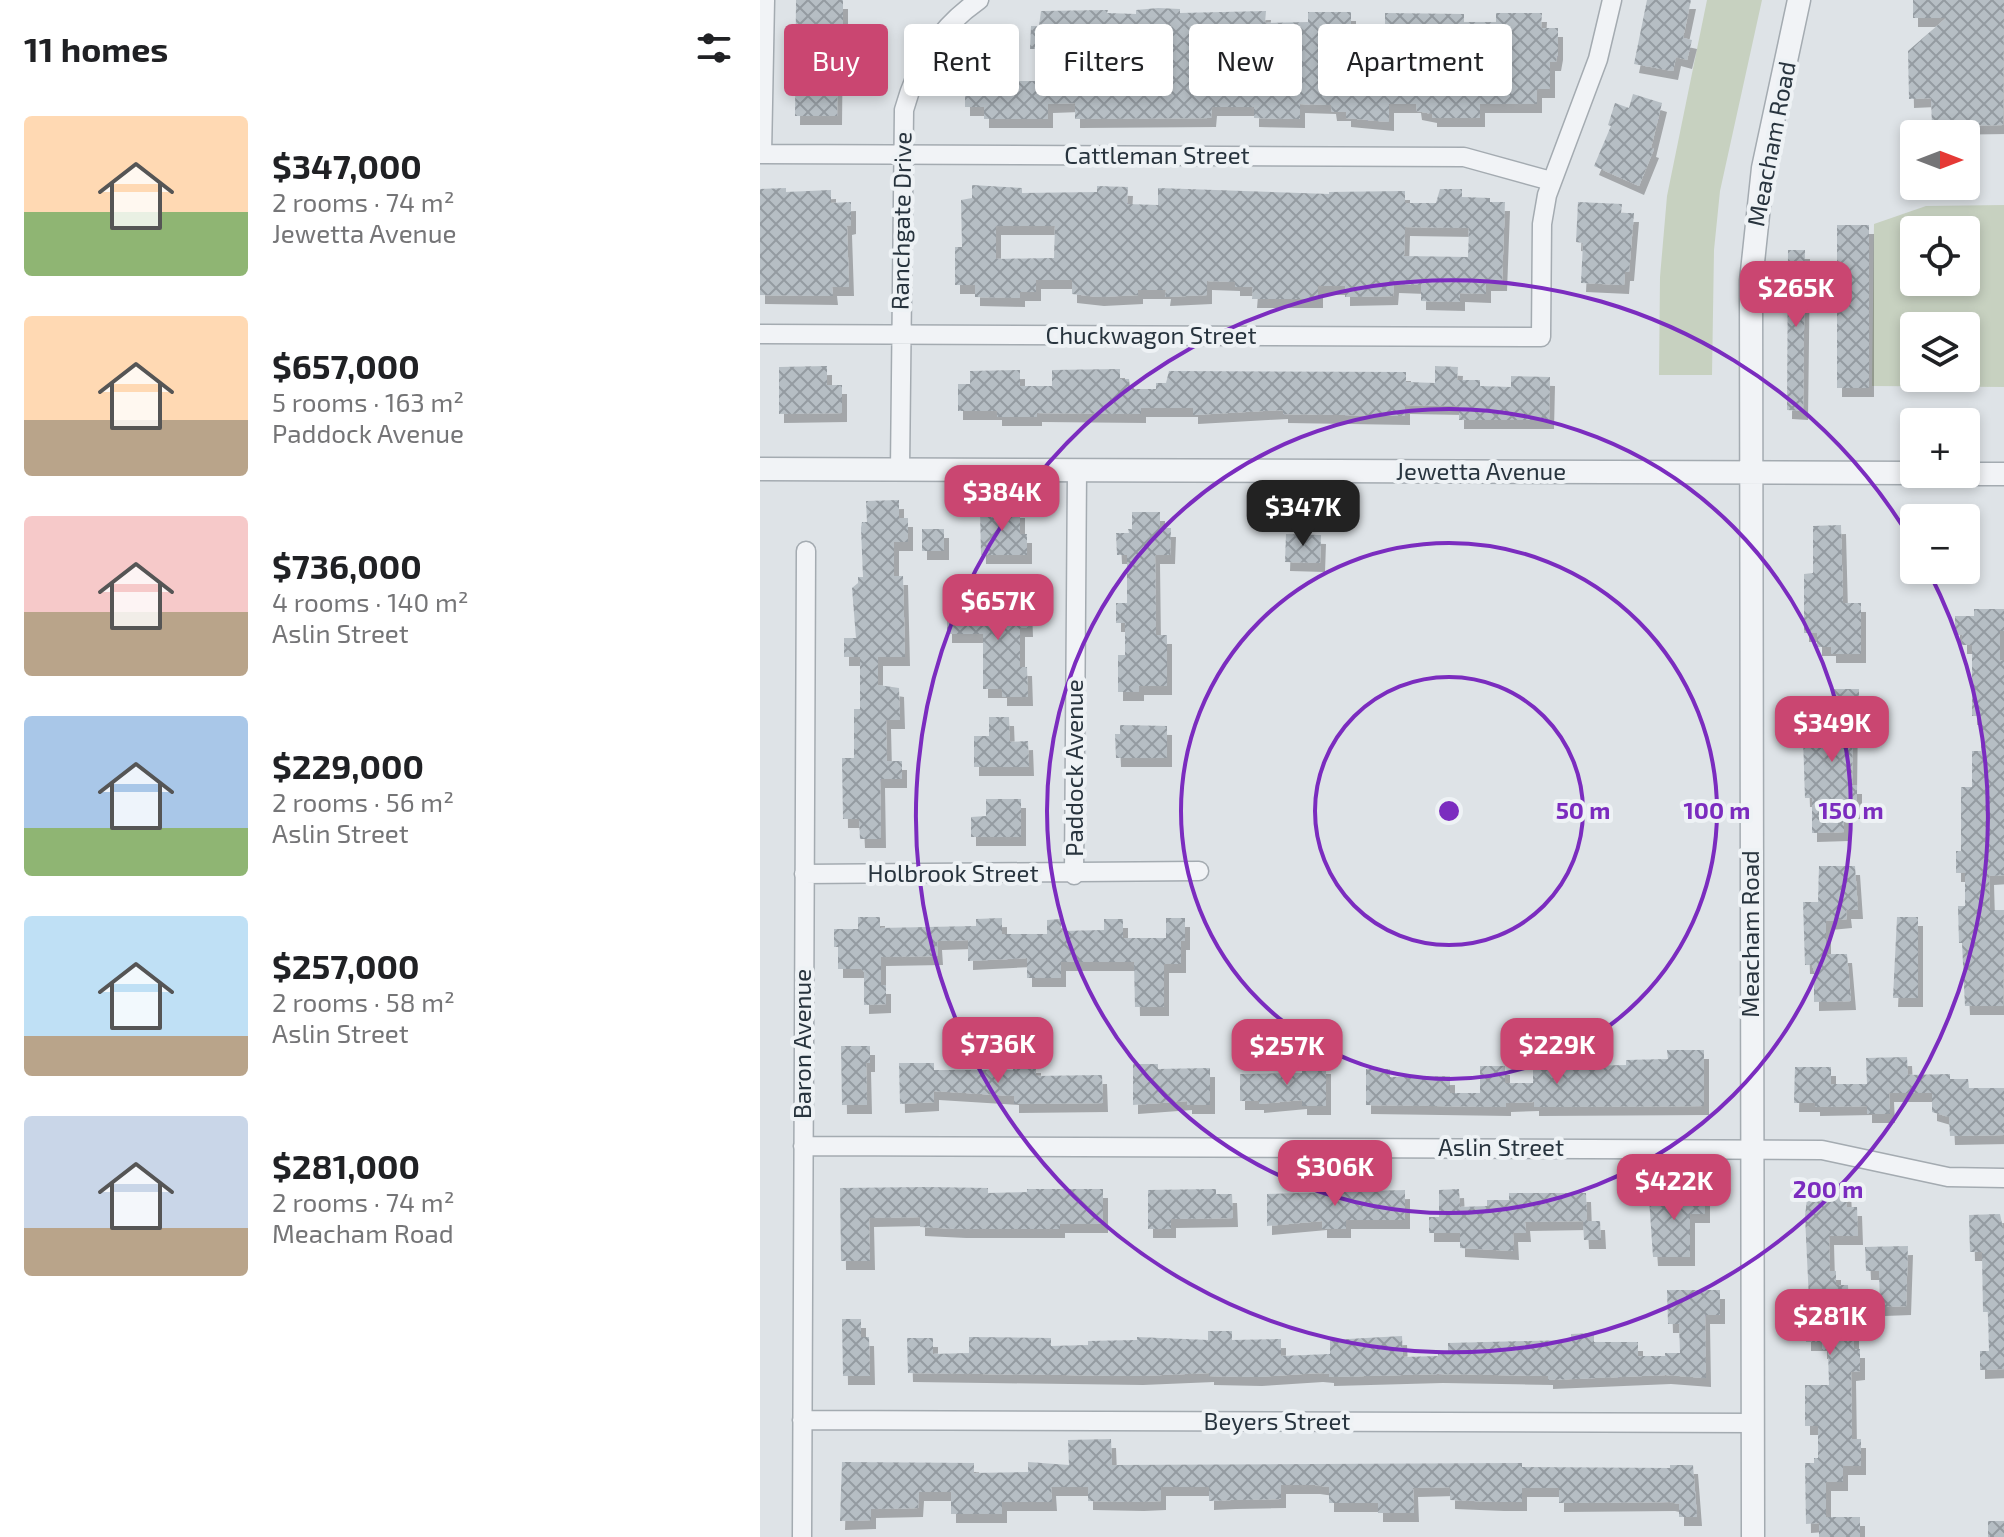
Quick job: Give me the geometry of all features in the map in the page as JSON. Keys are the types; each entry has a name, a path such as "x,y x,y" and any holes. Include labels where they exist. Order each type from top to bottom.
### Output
{"street":[{"path":"761,154 765,0"},
{"name":"Ranchgate Drive","path":"900,470 901,155 904,110 923,57 940,33 979,0"},
{"path":"1551,181 1594,71 1612,0"},
{"name":"Meacham Road","path":"1753,1537 1751,281 1755,224 1799,0"},
{"name":"Cattleman Street","path":"761,154 1464,157 1551,181"},
{"name":"Chuckwagon Street","path":"760,334 1541,337 1542,224 1551,181"},
{"name":"Jewetta Avenue","path":"760,469 1900,473"},
{"name":"Paddock Avenue","path":"1074,875 1077,470"},
{"path":"1980,474 2004,474"},
{"name":"Baron Avenue","path":"802,1537 806,551"},
{"name":"Holbrook Street","path":"804,874 1074,875 1199,871"},
{"name":"Aslin Street","path":"803,1146 1822,1150 1948,1177 2004,1178"},
{"name":"Beyers Street","path":"802,1420 1753,1423"}],"green space":[{"path":"1707,0 1762,0 1720,191 1714,250 1712,375 1659,375 1660,277 1667,196"},
{"path":"2004,205 2004,387 1980,387 1980,312 1900,312 1900,386 1872,386 1874,224 1926,206"}],"building":[{"path":"796,0 843,0 843,24 796,24"},
{"path":"1647,0 1691,0 1683,38 1692,40 1687,60 1676,57 1673,71 1634,64"},
{"path":"1913,0 2004,0 2003,125 1980,125 1980,120 1932,120 1931,98 1909,99 1908,51 1946,18 1913,18"},
{"path":"1180,9 1180,13 1266,11 1265,23 1308,22 1308,12 1351,12 1351,24 1318,24 1318,96 1512,96 1512,24 1385,24 1385,13 1464,14 1464,22 1496,22 1496,13 1542,13 1541,28 1558,28 1558,51 1556,62 1550,62 1550,89 1537,89 1537,104 1480,104 1480,118 1432,118 1432,114 1417,111 1416,104 1389,104 1389,122 1346,118 1346,112 1332,112 1331,105 1300,104 1300,119 1254,118 1254,107 1212,107 1211,118 1075,119 1075,103 1048,104 1048,119 984,119 984,107 965,107 965,96 1019,96 1019,81 1035,81 1035,96 1173,96 1173,24 1039,24 1041,11 1108,10 1107,13 1136,14 1136,10"},
{"path":"1031,26 1035,26 1035,49 1030,49"},
{"path":"1633,94 1662,103 1651,148 1654,149 1639,186 1594,166 1611,126 1608,125 1615,103 1629,108"},
{"path":"795,96 837,96 837,116 795,116"},
{"path":"972,185 1022,188 1022,193 1097,192 1097,186 1128,187 1127,204 1158,205 1158,188 1329,194 1405,191 1405,203 1436,203 1440,189 1462,189 1462,197 1505,202 1502,282 1486,282 1486,294 1460,293 1460,302 1421,301 1421,285 1394,284 1393,296 1345,297 1345,286 1318,286 1318,299 1252,299 1253,287 1235,287 1235,282 1207,281 1207,295 1165,297 1166,290 1138,290 1138,295 1099,297 1072,294 1072,280 1036,280 1036,292 1020,292 1020,298 975,297 975,285 955,285 955,247 962,247 961,200 972,198","holes":["996,226 1055,226 1054,258 996,259","1405,227 1469,228 1468,257 1404,256"]},
{"path":"786,188 786,192 831,190 831,203 851,202 851,225 847,226 849,287 832,287 833,296 760,295 760,189"},
{"path":"1578,202 1622,204 1621,213 1634,213 1629,272 1625,272 1624,285 1581,283 1583,243 1576,242"},
{"path":"1837,225 1869,225 1869,388 1837,388"},
{"path":"1788,250 1805,250 1803,411 1787,410"},
{"path":"827,366 827,385 842,385 842,413 779,414 779,367"},
{"path":"1435,366 1458,367 1457,380 1480,380 1480,386 1511,387 1511,376 1550,377 1549,420 1459,420 1459,406 1405,405 1405,416 1283,414 1283,410 1193,415 1193,408 1141,408 1141,414 1037,413 1037,417 997,417 997,411 958,411 958,384 970,384 970,371 1020,370 1020,386 1052,386 1052,370 1120,369 1120,379 1129,379 1130,389 1156,389 1156,383 1166,383 1169,371 1406,372 1406,382 1435,383"},
{"path":"899,500 899,518 908,518 908,542 894,542 894,576 903,576 905,657 878,657 878,685 899,688 900,720 886,720 887,761 902,761 902,779 880,779 881,839 860,839 859,819 843,819 842,758 854,758 854,709 860,709 860,657 844,657 844,638 856,638 852,588 858,583 858,577 863,577 861,528 862,522 867,522 866,501"},
{"path":"980,509 1020,509 1020,534 1027,534 1027,555 981,555"},
{"path":"1132,512 1160,512 1160,528 1171,528 1170,555 1155,555 1156,635 1167,635 1167,686 1139,686 1139,692 1118,692 1118,655 1125,655 1125,623 1116,623 1116,603 1127,603 1127,555 1117,555 1116,533 1129,533 1128,529 1132,529"},
{"path":"1841,525 1843,603 1861,603 1861,654 1831,654 1831,647 1817,647 1817,633 1804,633 1804,574 1813,573 1813,526"},
{"path":"922,529 944,529 944,551 922,551"},
{"path":"1286,534 1321,535 1320,563 1285,562"},
{"path":"985,594 1006,594 1006,600 1027,600 1028,628 1020,628 1020,667 1027,667 1028,697 1002,697 1002,689 983,689 983,634 947,634 947,613 985,613"},
{"path":"1974,609 2004,609 2000,661 2004,660 2004,875 1989,876 1990,910 2004,910 2003,1006 1965,1006 1962,943 1959,943 1958,906 1965,906 1965,873 1956,873 1956,851 1961,851 1961,787 1972,787 1972,751 1981,751 1981,716 1972,716 1972,645 1962,645 1962,635 1955,635 1955,616 1974,616"},
{"path":"1834,689 1859,689 1859,706 1853,706 1852,785 1857,785 1857,810 1844,810 1844,832 1812,833 1812,798 1805,798 1803,737 1816,736 1816,711 1835,711"},
{"path":"989,717 1009,717 1010,742 1028,741 1029,767 974,767 974,736 989,736"},
{"path":"1120,725 1167,726 1167,758 1116,758 1115,734 1120,734"},
{"path":"986,799 1021,799 1021,837 971,837 971,817 986,816"},
{"path":"1819,866 1855,866 1858,910 1846,910 1847,919 1826,921 1826,954 1847,954 1851,1001 1814,1002 1814,971 1812,965 1805,965 1803,902 1818,902"},
{"path":"858,917 880,917 880,928 976,926 976,919 1002,918 1002,934 1047,934 1047,920 1061,919 1061,931 1104,930 1104,919 1123,919 1123,938 1166,938 1166,918 1185,918 1185,941 1181,941 1181,964 1164,964 1164,1007 1135,1007 1134,962 1061,962 1061,978 1027,978 1027,958 968,961 968,940 937,941 938,956 881,957 881,985 886,985 886,1004 864,1005 864,972 861,969 838,969 838,947 834,947 834,929 858,929"},
{"path":"1897,917 1918,917 1918,998 1893,998"},
{"path":"841,1046 870,1046 870,1063 866,1063 867,1105 842,1105"},
{"path":"1667,1050 1704,1050 1704,1106 1534,1107 1534,1102 1506,1103 1506,1107 1366,1105 1366,1069 1390,1069 1390,1077 1450,1076 1450,1093 1480,1093 1480,1066 1505,1066 1505,1083 1533,1083 1533,1070 1582,1070 1582,1066 1626,1065 1626,1060 1668,1059"},
{"path":"1907,1057 1908,1075 1950,1074 1950,1079 1968,1079 1969,1088 2004,1088 2004,1135 1950,1136 1949,1117 1932,1112 1932,1093 1889,1093 1890,1114 1867,1114 1867,1106 1815,1107 1815,1103 1794,1103 1795,1067 1831,1067 1831,1084 1867,1084 1866,1058"},
{"path":"899,1063 934,1063 934,1070 1013,1070 1013,1064 1036,1064 1036,1076 1102,1075 1103,1103 1014,1104 1014,1096 934,1091 934,1102 900,1104"},
{"path":"1133,1064 1158,1064 1158,1069 1210,1068 1210,1105 1187,1105 1187,1101 1133,1105"},
{"path":"1302,1065 1326,1065 1326,1106 1302,1106 1302,1100 1259,1104 1259,1101 1240,1101 1240,1074 1302,1073"},
{"path":"1809,1182 1846,1183 1847,1207 1857,1207 1858,1236 1829,1236 1830,1271 1836,1271 1836,1285 1848,1285 1849,1320 1854,1320 1854,1349 1860,1349 1860,1371 1851,1372 1852,1439 1861,1439 1861,1466 1843,1466 1843,1482 1826,1482 1826,1517 1860,1517 1860,1537 1819,1537 1819,1523 1806,1524 1805,1463 1814,1463 1814,1458 1818,1458 1818,1426 1805,1426 1805,1385 1829,1385 1828,1350 1822,1350 1822,1342 1806,1342 1806,1321 1810,1321 1805,1216"},
{"path":"840,1188 988,1188 988,1193 1027,1192 1027,1189 1103,1189 1103,1224 1060,1224 1060,1229 961,1229 920,1227 920,1217 869,1218 870,1261 841,1261"},
{"path":"1216,1189 1216,1194 1232,1194 1233,1218 1171,1219 1171,1229 1148,1229 1148,1190"},
{"path":"1459,1189 1460,1207 1487,1206 1487,1200 1509,1200 1509,1193 1586,1193 1587,1221 1600,1221 1601,1240 1584,1240 1583,1221 1525,1222 1526,1233 1513,1233 1514,1251 1460,1248 1460,1233 1429,1233 1429,1217 1439,1217 1439,1190"},
{"path":"1405,1190 1405,1220 1346,1220 1346,1229 1322,1229 1322,1221 1267,1226 1267,1194"},
{"path":"1667,1191 1705,1191 1705,1214 1690,1214 1690,1257 1653,1257 1649,1198 1667,1198"},
{"path":"2000,1214 2004,1233 2004,1369 1980,1370 1980,1351 1989,1351 1988,1312 1983,1312 1982,1252 1970,1252 1969,1215"},
{"path":"1908,1246 1906,1306 1880,1307 1879,1271 1866,1271 1865,1247"},
{"path":"1667,1290 1720,1290 1720,1315 1705,1315 1706,1378 1666,1375 1548,1380 1548,1376 1438,1374 1329,1377 1329,1374 1318,1373 1257,1377 1209,1376 1209,1373 1138,1376 908,1373 907,1338 933,1338 933,1354 969,1353 969,1337 1051,1338 1051,1346 1088,1345 1088,1341 1137,1340 1137,1337 1208,1340 1208,1331 1232,1331 1232,1340 1281,1339 1281,1356 1330,1354 1330,1340 1402,1336 1403,1357 1438,1356 1438,1351 1448,1351 1448,1343 1571,1340 1571,1334 1594,1333 1594,1342 1638,1342 1638,1356 1665,1356 1665,1353 1680,1353 1679,1324 1668,1324"},
{"path":"842,1319 861,1319 861,1337 869,1337 870,1376 843,1376"},
{"path":"1111,1439 1112,1465 1522,1463 1522,1467 1670,1468 1670,1465 1693,1465 1697,1517 1679,1517 1679,1504 1670,1502 1559,1503 1559,1488 1522,1488 1522,1502 1499,1502 1450,1500 1450,1487 1413,1488 1414,1513 1378,1513 1378,1503 1329,1503 1329,1487 1281,1485 1281,1499 1209,1501 1209,1487 1161,1487 1161,1501 1139,1502 1088,1501 1088,1487 1051,1487 1052,1502 1002,1502 1002,1514 951,1514 951,1492 919,1492 918,1508 871,1509 871,1520 840,1521 842,1462 974,1463 974,1473 1028,1472 1028,1462 1069,1465 1068,1440"},
{"path":"1988,1521 2004,1521 2004,1537 1988,1537"}]}
